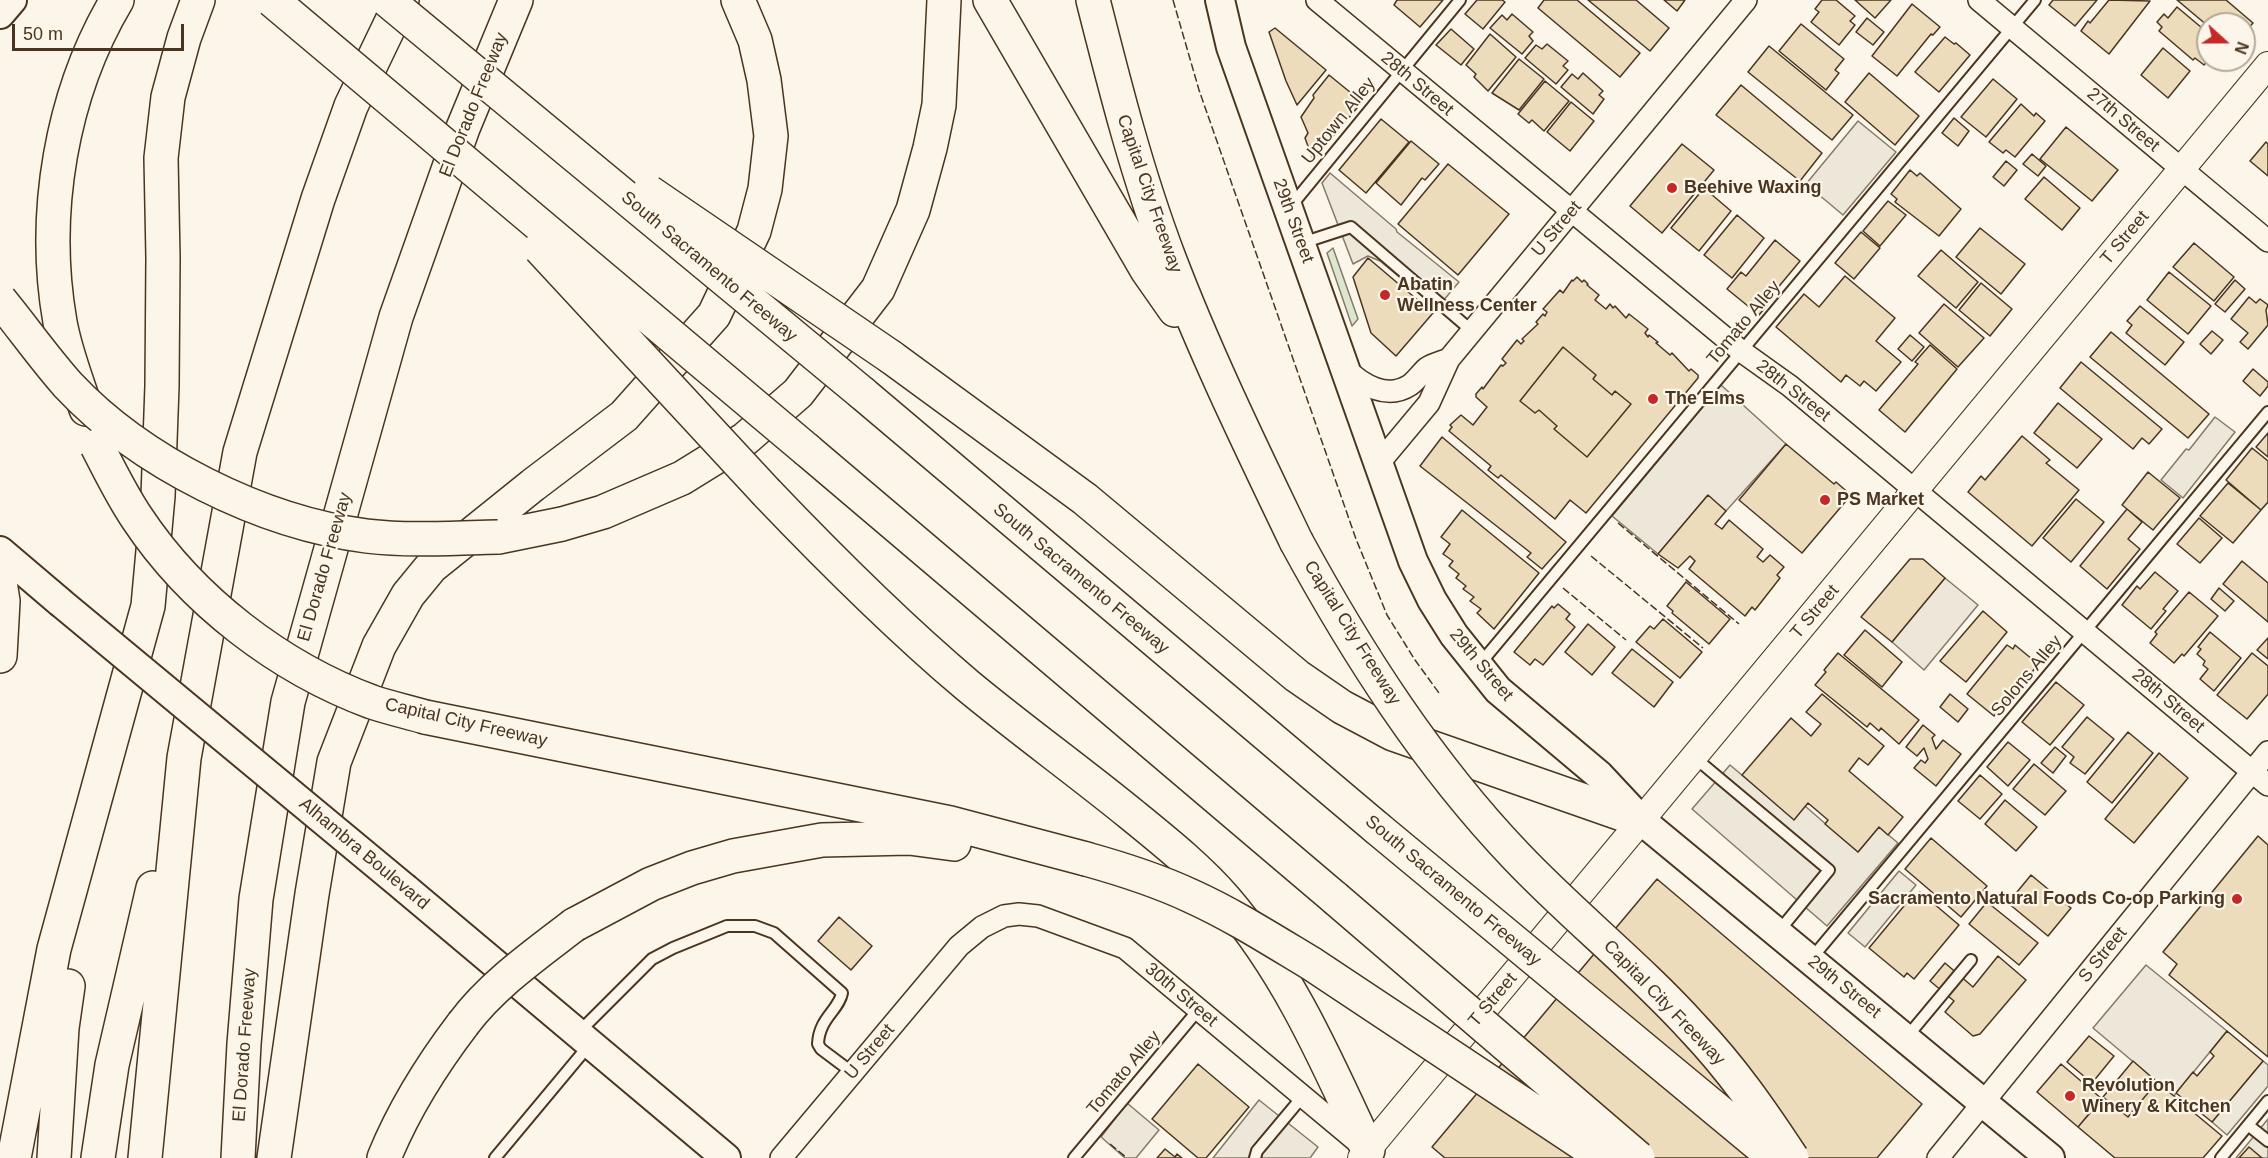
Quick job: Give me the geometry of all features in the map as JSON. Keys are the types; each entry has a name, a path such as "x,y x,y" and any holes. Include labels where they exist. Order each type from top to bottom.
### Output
{"highway":[{"name":"Capital City Freeway","path":"117,0 89,56 67,126 54,204 53,264 60,323 97,446 114,479 143,526 166,556 221,612 291,663 325,681 373,702 425,717 950,823 1086,859"},
{"path":"14,1158 54,949 148,606 158,496 162,386 161,158 168,98 184,38 198,0"},
{"path":"272,0 807,450 1638,1158"},
{"name":"South Sacramento Freeway","path":"387,0 862,393 1377,828 1775,1158"},
{"path":"98,1158 112,1065 184,758 240,452 290,285 351,106 402,0"},
{"name":"El Dorado Freeway","path":"238,1158 244,1044 256,899 288,702 396,317 463,128 516,0"},
{"path":"274,1158 312,894 334,762 379,646 408,595 430,567 624,416 714,315 754,231 765,189 771,136 764,80 754,40 738,0"},
{"path":"0,300 68,385 112,425 149,452 194,478 240,501 282,518 326,530 406,539 498,537 562,524 603,512 673,482 745,439 798,393 878,289 913,210 930,148 939,105 944,0"},
{"path":"990,0 1148,270 1210,360"},
{"name":"Capital City Freeway","path":"1093,0 1122,116 1168,256 1210,360 1296,541 1331,606 1425,746 1483,819 1517,857 1692,1026 1745,1087 1792,1158"},
{"path":"484,80 891,357 1085,500 1297,676 1342,707 1393,734 1642,821"},
{"path":"443,144 767,494 871,599 967,684 1188,860 1225,899 1257,939 1286,983 1311,1030 1368,1155"},
{"path":"0,582 3,601 0,656"},
{"path":"145,1158 184,758"},
{"path":"54,1158 62,1029 95,798"},
{"path":"384,1158 397,1126 431,1067 470,1015 517,969 573,926 651,884 692,868 733,856 822,840 909,838 1086,859 1132,873 1192,896 1312,963 1604,1158"}],"main road":[{"name":"29th Street","path":"1220,0 1231,47 1413,561 1432,600 1454,635 1498,690 1599,775 1642,821 2050,1158"},
{"name":"Alhambra Boulevard","path":"0,551 726,1158"}],"street":[{"name":"28th Street","path":"1317,0 1742,351 1790,386 2260,778"},
{"name":"U Street","path":"1379,463 1429,403 1449,359 1746,0"},
{"name":"27th Street","path":"1979,0 2268,241"},
{"name":"T Street","path":"1368,1155 1694,756 2268,65"},
{"path":"1346,369 1360,382 1371,388 1386,391 1403,389 1418,379 1426,368 1449,359"},
{"name":"S Street","path":"1938,1158 1983,1102 2260,778 2268,752"},
{"name":"30th Street","path":"959,946 982,927 1004,916 1019,914 1038,916 1125,948 1303,1096 1368,1155"},
{"name":"U Street","path":"782,1158 959,946"}],"lane":[{"name":"Uptown Alley","path":"1289,208 1460,0"},
{"name":"Tomato Alley","path":"1478,666 2035,0"},
{"path":"1301,243 1351,227 1472,331"},
{"name":"Solons Alley","path":"1810,959 2268,412"},
{"path":"1694,756 1829,870 1777,933"},
{"path":"495,1158 584,1038 652,959 720,928 735,925 755,926 774,933 842,993 842,998 826,1017 818,1044 821,1049 853,1073"},
{"path":"1906,1038 1971,960"},
{"name":"Tomato Alley","path":"1074,1158 1199,1009"},
{"path":"1255,1158 1257,1151 1303,1096"},
{"path":"2221,1158 2268,1101"},
{"path":"2248,1125 2268,1141"}],"green space":[{"path":"1333,248 1358,319 1352,326 1327,253"}],"shaded area":[{"path":"1858,121 1896,152 1843,215 1806,184"},
{"path":"1330,173 1397,232 1459,282 1437,308 1380,261 1368,256 1353,264 1322,183"},
{"path":"1721,385 1786,444 1726,511 1707,496 1658,554 1612,516"},
{"path":"2215,417 2235,432 2183,498 2161,480"},
{"path":"1945,578 1978,605 1924,670 1892,642"},
{"path":"1730,765 1794,819 1805,806 1858,852 1879,827 1898,843 1827,926 1692,809"},
{"path":"1899,871 1916,885 1865,947 1848,933"},
{"path":"2146,965 2227,1031 2174,1096 2093,1028"},
{"path":"2263,1061 2268,1065 2268,1086 2227,1135 2212,1122"},
{"path":"1259,1100 1318,1147 1310,1158 1213,1158"},
{"path":"1127,1103 1159,1130 1136,1158 1125,1158 1101,1137"},
{"path":"2268,1119 2268,1158 2236,1158"}],"building":[{"path":"1397,0 1443,0 1420,27 1394,5"},
{"path":"1477,0 1505,2 1483,29 1465,14"},
{"path":"1544,0 1577,0 1640,53 1620,77 1538,8"},
{"path":"1588,0 1636,0 1669,28 1650,51"},
{"path":"1664,0 1685,0 1677,11"},
{"path":"1822,0 1836,0 1855,16 1850,21 1855,25 1839,45 1811,22 1819,12 1815,9"},
{"path":"1855,0 1891,0 1875,18"},
{"path":"2053,0 2097,0 2075,26 2049,5"},
{"path":"2109,0 2150,1 2109,54 2081,31"},
{"path":"2177,0 2226,0 2240,12 2196,12 2196,16"},
{"path":"1912,4 1940,27 1933,35 1931,34 1897,76 1872,56"},
{"path":"2177,7 2196,23 2196,59 2193,60 2159,31 2162,27 2157,22 2164,14 2168,18"},
{"path":"1512,14 1533,32 1529,36 1533,41 1522,54 1490,28 1502,15 1507,20"},
{"path":"1867,18 1884,32 1873,45 1856,32"},
{"path":"1801,24 1844,59 1835,70 1839,73 1826,90 1779,51"},
{"path":"1275,28 1326,70 1297,105 1269,32"},
{"path":"1451,29 1474,49 1461,65 1436,45"},
{"path":"1490,34 1516,57 1488,91 1474,77 1476,74 1466,65"},
{"path":"1945,37 1970,55 1939,92 1915,72"},
{"path":"1547,44 1568,61 1563,66 1568,70 1556,84 1525,58 1536,45 1542,49"},
{"path":"1769,46 1853,115 1832,140 1748,72"},
{"path":"2163,48 2190,71 2168,98 2141,75"},
{"path":"1519,59 1544,79 1519,110 1492,93"},
{"path":"1583,73 1603,91 1599,95 1604,99 1593,114 1561,87 1572,74 1578,79"},
{"path":"1869,73 1919,116 1895,145 1845,102"},
{"path":"1329,75 1356,97 1357,108 1313,160 1305,138 1308,133 1301,117 1314,98 1313,95"},
{"path":"1993,79 2017,99 1986,137 1961,117"},
{"path":"1545,81 1569,101 1544,131 1532,120 1529,123 1518,114"},
{"path":"1741,85 1822,153 1800,181 1716,115"},
{"path":"1571,102 1594,121 1570,151 1547,132"},
{"path":"2021,104 2034,116 2036,113 2045,121 2015,157 2006,150 2003,153 1989,142"},
{"path":"1954,118 1969,131 1958,146 1942,133"},
{"path":"1381,119 1409,142 1366,193 1339,170"},
{"path":"2066,127 2118,170 2092,201 2040,159"},
{"path":"1411,141 1439,164 1425,180 1422,178 1401,205 1376,183"},
{"path":"2266,142 2268,144 2268,176 2250,161"},
{"name":"Beehive Waxing","path":"1682,144 1714,170 1662,233 1630,206"},
{"path":"2032,154 2046,166 2038,176 2023,164"},
{"path":"2006,161 2017,170 2004,186 1993,177"},
{"path":"1448,164 1509,214 1458,275 1398,224"},
{"path":"1910,170 1917,176 1920,173 1961,209 1939,236 1895,202 1897,199 1891,194"},
{"path":"2044,177 2080,208 2062,230 2025,199"},
{"path":"1704,188 1731,211 1699,251 1671,228"},
{"path":"1888,201 1906,215 1880,246 1863,231"},
{"path":"1737,215 1764,238 1732,278 1704,255"},
{"path":"1980,228 2025,264 2001,294 1956,257"},
{"path":"1861,232 1880,248 1854,279 1835,263"},
{"path":"1775,240 1800,261 1766,302 1768,304 1759,315 1727,289 1741,272 1746,276"},
{"path":"2194,243 2234,277 2214,301 2173,267"},
{"path":"1941,250 1978,282 1956,308 1918,276"},
{"name":"Abatin Wellness Center","path":"1368,258 1433,313 1396,356 1371,333 1353,277"},
{"path":"2169,272 2211,306 2188,334 2147,300"},
{"path":"1845,276 1895,318 1876,341 1901,362 1876,391 1864,381 1860,386 1846,375 1841,382 1776,327 1804,294 1819,307"},
{"name":"The Elms","path":"1577,277 1582,282 1584,280 1599,295 1595,300 1606,309 1610,304 1626,318 1629,314 1648,329 1645,333 1648,337 1649,335 1658,342 1656,343 1670,355 1672,353 1689,371 1691,369 1698,375 1698,378 1586,513 1570,500 1555,519 1501,475 1498,478 1488,470 1491,466 1449,431 1452,427 1450,425 1461,415 1473,425 1487,407 1476,397 1476,394 1482,387 1483,389 1501,365 1506,363 1502,359 1517,340 1521,344 1524,341 1522,339 1538,324 1536,322 1543,314 1545,316 1547,312 1543,309 1560,290 1563,293","holes":["1563,347 1596,375 1593,379 1612,395 1615,391 1631,404 1587,457 1554,429 1557,426 1539,410 1535,413 1520,401"]},
{"path":"2235,280 2245,289 2225,312 2215,304"},
{"path":"1981,283 2012,309 1990,336 1959,310"},
{"path":"2249,297 2256,303 2260,299 2268,305 2266,310 2268,325 2248,349 2240,342 2248,333 2231,319"},
{"path":"1944,304 1984,338 1958,367 1919,333"},
{"path":"2140,306 2184,342 2165,365 2126,333 2132,325 2127,321"},
{"path":"2212,331 2223,340 2211,354 2200,344"},
{"path":"2111,332 2209,414 2188,438 2090,357"},
{"path":"1910,335 1924,347 1912,361 1898,349"},
{"path":"1930,345 1957,369 1905,432 1879,410 1918,364 1915,362"},
{"path":"1563,347 1596,375 1593,379 1612,395 1615,391 1631,404 1587,457 1554,429 1557,426 1539,410 1535,413 1520,401"},
{"path":"2081,362 2162,429 2149,444 2142,438 2133,449 2060,388"},
{"path":"2253,369 2268,382 2268,386 2260,396 2243,381"},
{"path":"2058,403 2102,439 2077,468 2034,433"},
{"path":"2268,433 2268,457 2256,447"},
{"path":"2022,436 2050,460 2046,463 2079,490 2032,546 1968,492 1981,476 1985,480"},
{"path":"1442,437 1566,542 1542,569 1527,557 1531,553 1420,466"},
{"path":"1786,444 1834,484 1836,482 1851,495 1802,553 1739,500"},
{"path":"2252,448 2268,461 2268,502 2261,510 2226,480"},
{"path":"2148,472 2180,498 2153,530 2122,505"},
{"path":"2228,483 2261,510 2233,543 2200,516"},
{"path":"1708,495 1726,511 1715,524 1722,529 1729,520 1763,549 1757,557 1763,562 1770,555 1784,567 1777,575 1780,578 1755,610 1752,607 1745,616 1689,569 1695,561 1690,556 1678,568 1658,554"},
{"path":"2076,499 2104,522 2071,562 2043,538"},
{"path":"2127,509 2142,522 2128,539 2140,549 2107,589 2080,566"},
{"path":"1462,510 1539,573 1494,629 1477,613 1481,609 1470,601 1474,597 1463,589 1466,586 1456,578 1459,574 1449,566 1453,561 1443,554 1450,544 1441,537"},
{"path":"2199,518 2222,538 2200,563 2177,544"},
{"path":"1910,559 1923,559 1945,578 1892,642 1861,617"},
{"path":"2242,561 2268,583 2268,622 2223,584"},
{"path":"2155,572 2178,591 2163,609 2166,611 2151,629 2122,605 2137,586 2140,589"},
{"path":"1686,582 1730,619 1709,644 1672,613 1673,611 1667,606"},
{"path":"2219,588 2234,601 2225,611 2211,599"},
{"path":"2189,592 2218,616 2184,656 2182,654 2174,663 2150,643 2157,634 2155,632"},
{"path":"1558,604 1570,614 1566,619 1575,627 1543,665 1535,659 1530,665 1514,652 1552,606 1554,608"},
{"path":"1983,611 2007,632 1966,682 1940,661"},
{"path":"1663,619 1702,652 1680,678 1636,642 1650,626 1654,629"},
{"path":"1588,624 1615,647 1592,675 1565,652"},
{"path":"1865,630 1902,662 1882,687 1844,655"},
{"path":"2210,632 2241,658 2214,691 2200,679 2208,669 2203,665 2205,661 2197,654 2201,649 2198,647"},
{"path":"2268,638 2268,659 2257,650"},
{"path":"2007,645 2013,649 2015,645 2038,664 2016,694 2014,692 1994,716 1967,694"},
{"path":"1632,649 1673,682 1654,707 1612,673"},
{"path":"1838,653 1919,720 1899,744 1881,728 1879,731 1870,723 1867,727 1815,685"},
{"path":"2252,653 2268,666 2268,694 2247,719 2217,695"},
{"path":"2056,682 2084,705 2050,745 2022,722"},
{"path":"1822,694 1884,746 1868,765 1859,758 1849,771 1903,817 1888,835 1879,827 1858,852 1825,824 1828,820 1808,803 1794,820 1742,775 1791,718 1811,736 1821,724 1806,712"},
{"path":"1950,694 1968,709 1958,722 1940,707"},
{"path":"2087,717 2114,739 2085,774 2070,763 2074,757 2062,747"},
{"path":"1923,725 1935,735 1932,738 1936,749 1943,740 1961,754 1936,786 1914,768 1921,760 1925,763 1928,759 1924,748 1917,756 1906,747"},
{"path":"2128,732 2153,753 2112,803 2087,782"},
{"path":"2008,742 2030,760 2008,786 1987,767"},
{"path":"2055,747 2066,756 2053,773 2041,763"},
{"path":"2159,753 2188,778 2134,843 2105,819"},
{"path":"2034,764 2066,791 2045,815 2013,789"},
{"path":"1980,775 2002,794 1980,819 1958,801"},
{"path":"2005,800 2037,827 2016,851 1985,824"},
{"name":"Sacramento Natural Foods Co-op Parking","path":"2258,836 2268,845 2268,1057 2169,975 2177,964 2163,952"},
{"path":"1931,838 1987,886 1961,917 1905,869"},
{"path":"2031,875 2071,908 2048,936 2008,903"},
{"path":"1657,879 1922,1104 1877,1158 1445,1158 1432,1147"},
{"path":"1920,892 1959,925 1914,979 1907,973 1904,977 1869,948 1909,900 1912,903"},
{"path":"1987,902 2038,943 2019,965 1969,924"},
{"path":"839,917 872,946 851,970 818,941"},
{"path":"1998,956 2026,980 1980,1034 1973,1036 1945,1012 1954,1001 1930,981 1945,963 1973,987"},
{"path":"2227,1031 2263,1061 2212,1122 2176,1093 2193,1072 2197,1076 2214,1056 2210,1052"},
{"path":"2089,1036 2114,1056 2092,1083 2067,1062"},
{"path":"2133,1061 2157,1082 2128,1117 2103,1097"},
{"path":"1198,1064 1249,1107 1206,1158 1198,1158 1152,1119"},
{"name":"Revolution Winery & Kitchen","path":"2061,1064 2102,1099 2078,1127 2037,1092"},
{"path":"2157,1082 2222,1136 2203,1158 2115,1158 2078,1127 2103,1097 2128,1117"},
{"path":"2249,1147 2262,1158 2239,1158"},
{"path":"1165,1149 1175,1157 1177,1154 1182,1158 1157,1158"}],"fence":[{"path":"1173,0 1199,90 1356,539 1387,615 1439,693"},
{"path":"1618,523 1739,624"},
{"path":"1591,556 1703,648"},
{"path":"1563,588 1626,640"},
{"path":"1110,1144 1127,1158"}],"place":[{"name":"Beehive Waxing","path":"1672,188"},
{"name":"Abatin Wellness Center","path":"1385,295"},
{"name":"The Elms","path":"1653,399"},
{"name":"PS Market","path":"1825,500"},
{"name":"Sacramento Natural Foods Co-op Parking","path":"2237,899"},
{"name":"Revolution Winery & Kitchen","path":"2070,1096"}]}
